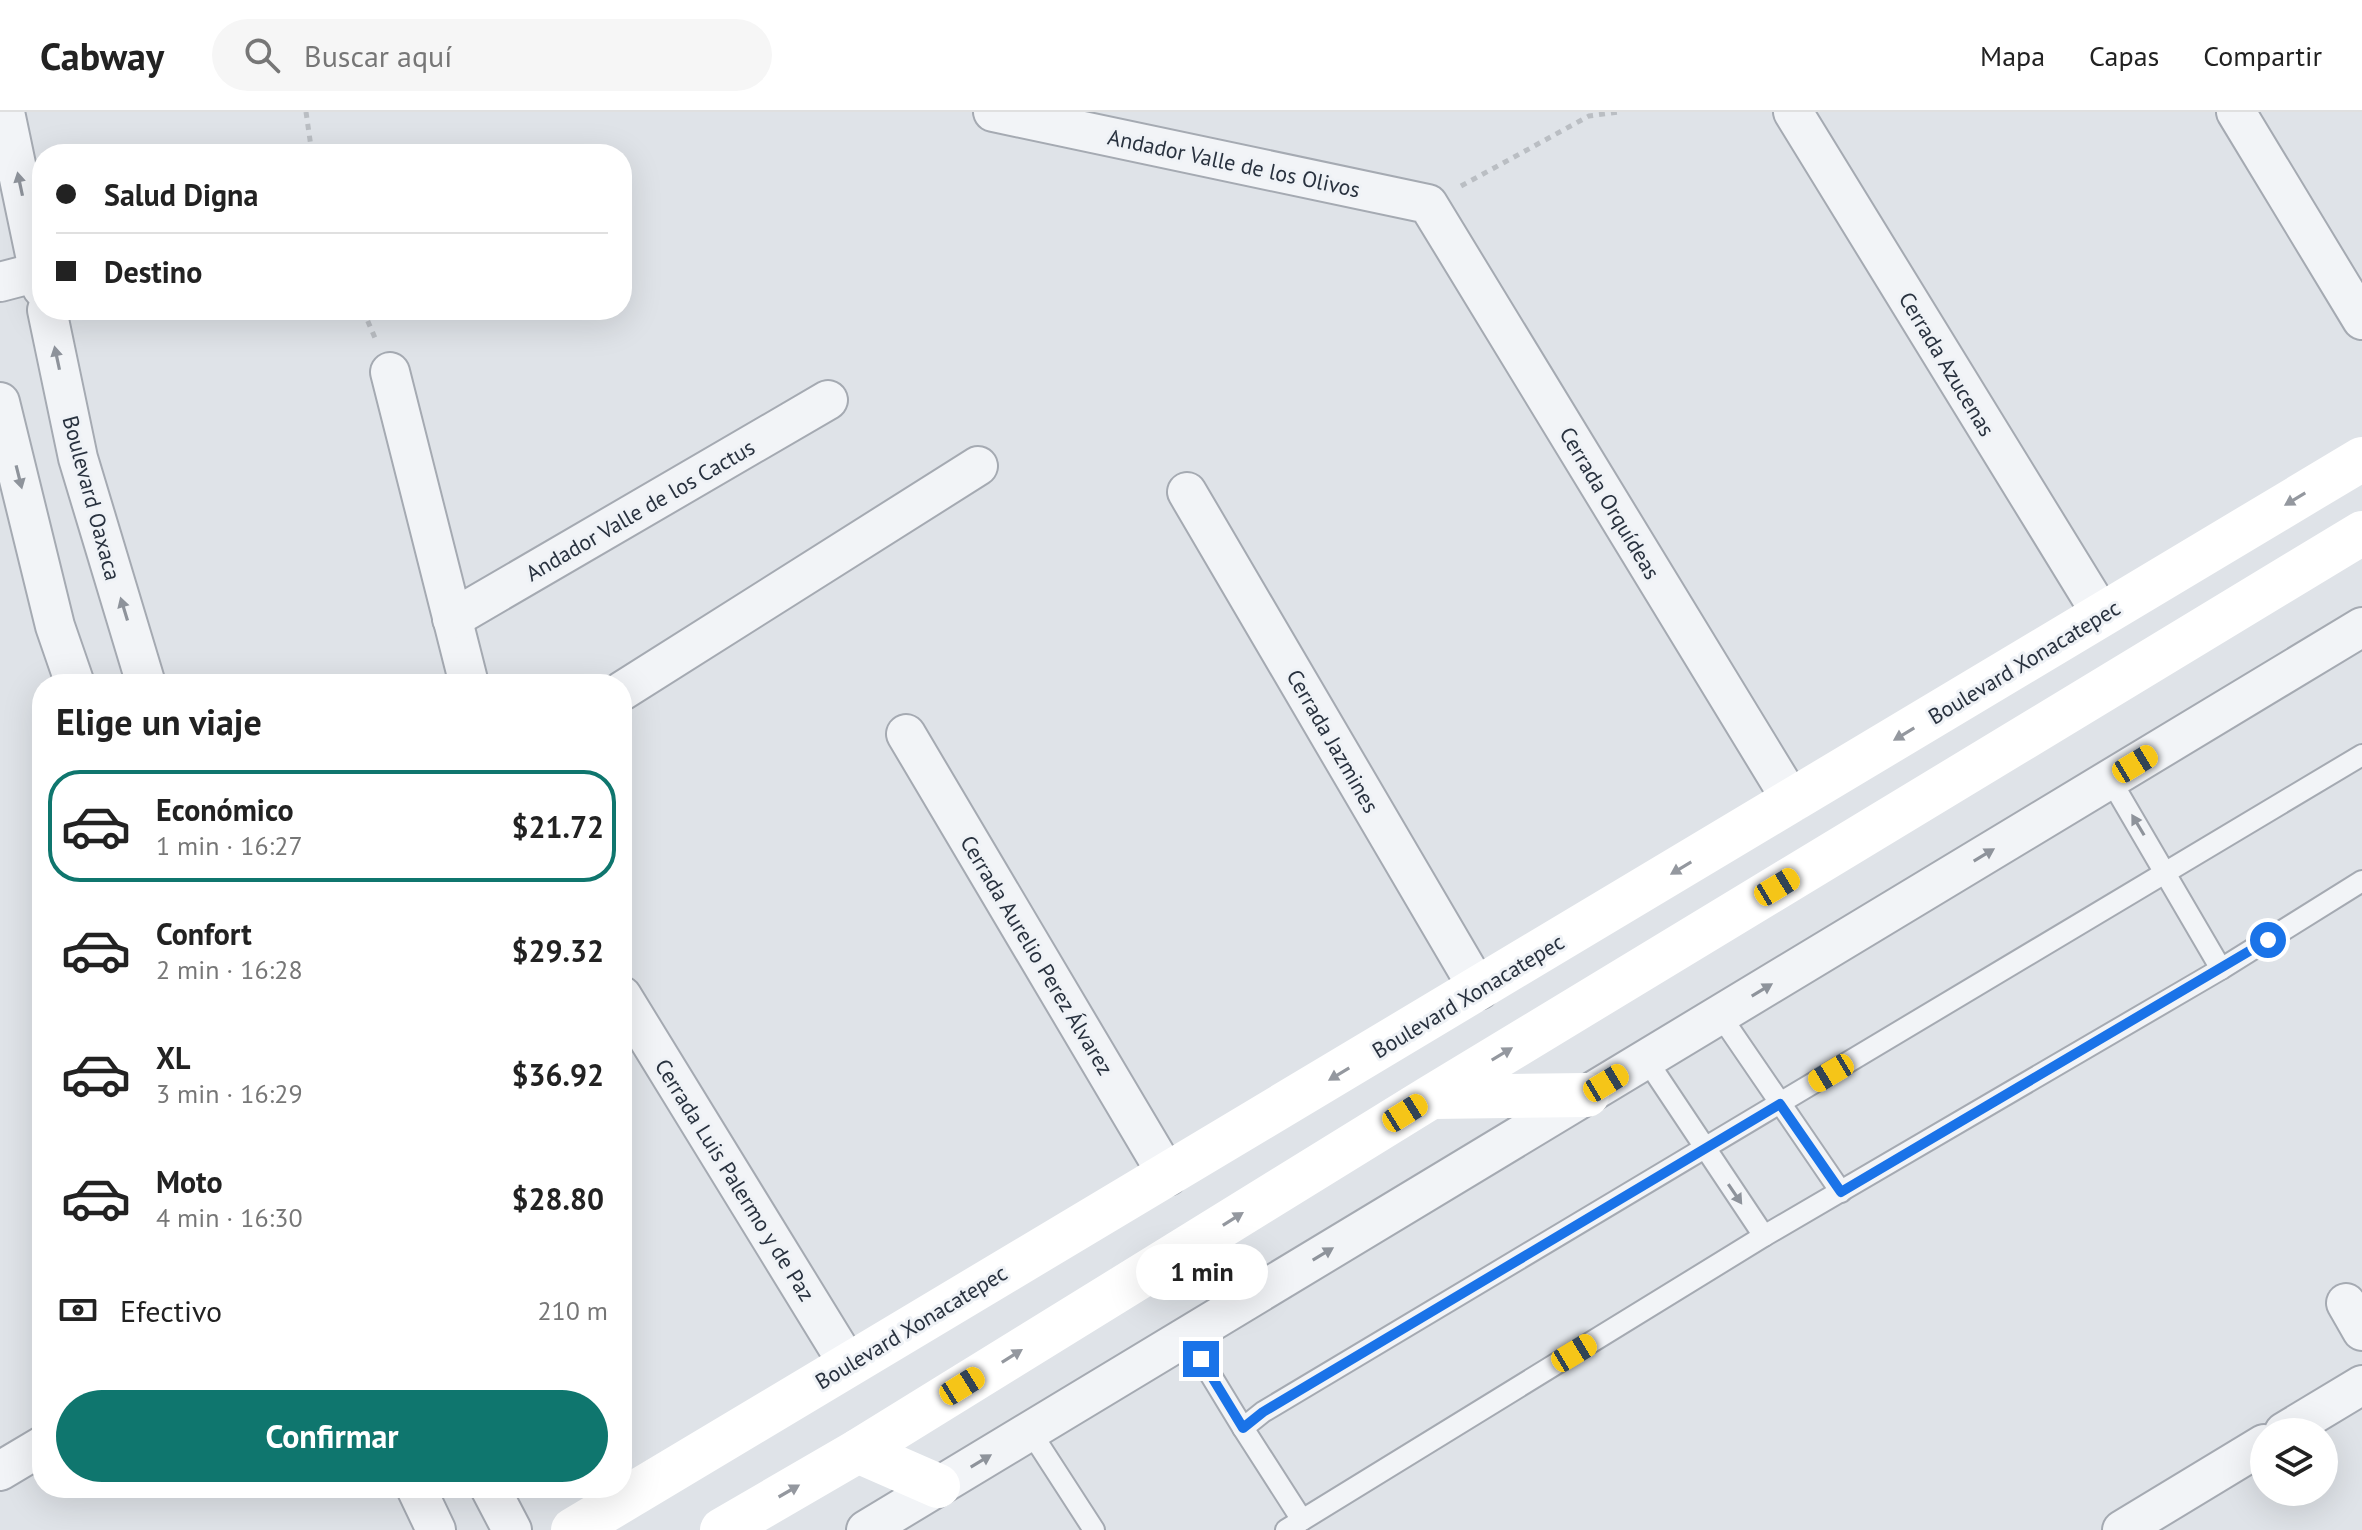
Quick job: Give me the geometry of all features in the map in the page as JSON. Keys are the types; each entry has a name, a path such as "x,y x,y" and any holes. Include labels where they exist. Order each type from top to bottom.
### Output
{"main road":[{"name":"Boulevard Xonacatepec","path":"632,1494 2362,459"},
{"path":"722,1530 858,1451 1431,1097 2362,533"},
{"path":"1431,1097 1587,1095"},
{"path":"858,1451 938,1486"},
{"name":"Boulevard Xonacatepec","path":"573,1530 626,1498"}],"street":[{"path":"5,112 32,236"},
{"name":"Andador Valle de los Olivos","path":"993,112 1428,204"},
{"name":"Cerrada Azucenas","path":"1793,112 2102,615"},
{"path":"2236,112 2362,320"},
{"name":"Cerrada Orquídeas","path":"1428,204 1792,801"},
{"path":"0,282 32,278"},
{"name":"Boulevard Oaxaca","path":"49,320 78,458 143,674"},
{"path":"390,372 466,674"},
{"name":"Andador Valle de los Cactus","path":"452,619 828,400"},
{"path":"0,402 55,626 72,674"},
{"path":"632,685 978,466"},
{"name":"Cerrada Jazmines","path":"1187,492 1479,990"},
{"path":"874,1528 938,1486 2362,627"},
{"name":"Cerrada Aurelio Perez Álvarez","path":"906,734 1168,1176"},
{"name":"Cerrada Luis Palermo y de Paz","path":"632,1012 848,1364"},
{"path":"2307,1418 2362,1385"},
{"path":"0,1471 32,1452"},
{"path":"2122,1530 2250,1452"},
{"path":"421,1498 436,1530"},
{"path":"495,1498 512,1530"}],"lane":[{"path":"1243,1428 1263,1412 2163,871 2362,755"},
{"path":"2110,779 2221,969"},
{"path":"1187,1336 1243,1428 1294,1525 1764,1236 2221,969 2362,881"},
{"path":"1720,1015 1841,1192"},
{"path":"1646,1059 1764,1236"},
{"path":"1030,1431 1094,1530"}],"path":[{"path":"306,112 311,144"},
{"path":"1428,204 1589,116 1618,112"}],"route":[{"path":"1201,1359 1243,1428 1263,1412 1780,1104 1841,1192 2268,940"}]}
